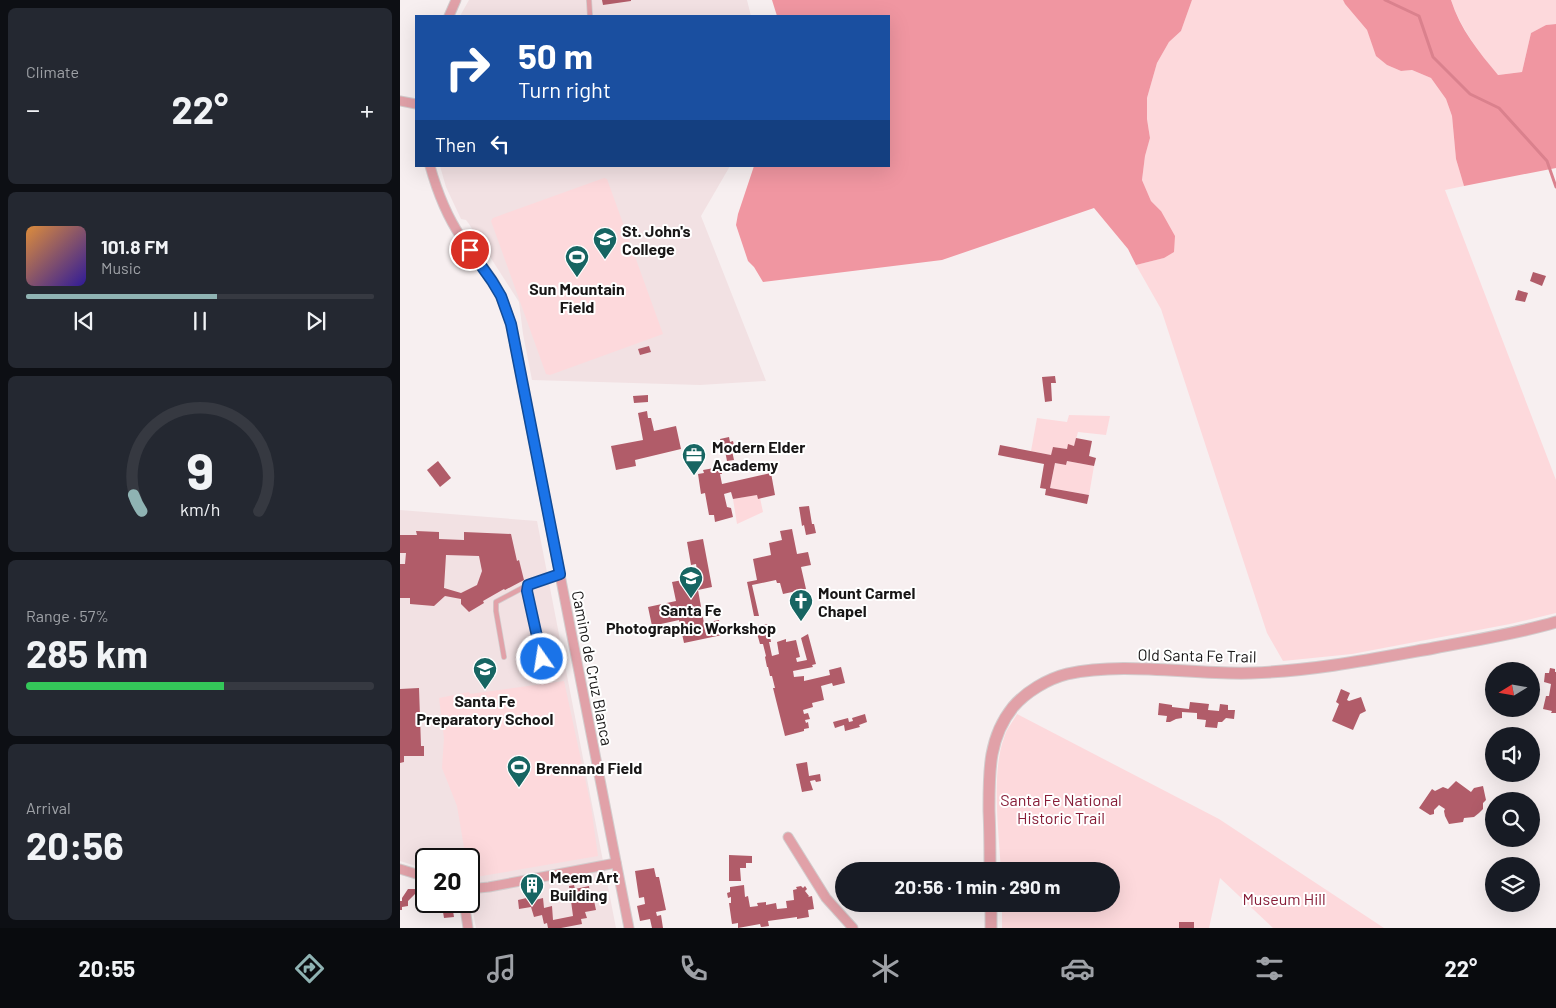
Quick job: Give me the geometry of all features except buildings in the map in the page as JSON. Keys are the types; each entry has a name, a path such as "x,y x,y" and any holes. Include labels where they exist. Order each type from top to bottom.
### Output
{"street":[{"path":"449,15 456,0"},
{"path":"400,101 415,104"},
{"name":"Camino de Cruz Blanca","path":"430,167 440,198 448,215 460,237 501,296 511,324 628,928"},
{"name":"Old Santa Fe Trail","path":"990,862 989,767 998,730 1017,702 1034,689 1058,676 1090,670 1140,669 1249,673 1314,669 1487,638 1556,622"},
{"path":"788,837 826,898 853,928"},
{"path":"480,888 616,863"},
{"path":"400,869 415,873"},
{"path":"991,912 991,928"},
{"path":"466,913 468,928"}],"lane":[{"path":"589,0 590,15"},
{"path":"504,657 496,602 528,585 560,574"},
{"path":"528,585 527,591 542,659"}],"shaded area":[{"path":"469,0 747,0 751,15 461,15"},
{"path":"772,0 1192,0 1181,31 1169,42 1157,63 1147,98 1147,119 1150,138 1145,156 1142,180 1151,201 1161,211 1175,236 1174,252 1164,258 1136,265 1128,249 1094,208 942,260 763,282 748,261 736,225 754,167 890,167 890,15 777,15"},
{"path":"1343,0 1451,0 1459,21 1477,49 1498,75 1522,72 1531,33 1546,25 1556,24 1556,168 1464,186 1456,159 1452,116 1446,99 1431,78 1412,70 1401,71 1387,65 1376,56 1367,30"},
{"name":"St. John's College","path":"440,167 729,167 701,216 766,381 700,385 532,380 519,302 469,224 466,220 461,219 446,187"},
{"name":"Santa Fe Preparatory School","path":"400,510 537,521 616,928 476,928 473,913 480,913 480,848 415,848 415,866 400,861"}],"green space":[{"path":"1192,0 1343,0 1367,30 1377,56 1387,65 1401,71 1412,70 1431,78 1446,99 1452,116 1456,159 1464,186 1445,190 1556,480 1556,613 1510,624 1352,654 1283,661 1267,633 1161,309 1136,265 1164,258 1161,211 1151,201 1142,180 1145,156 1150,138 1147,119 1147,98 1157,63 1169,42 1181,31"},
{"path":"1451,0 1556,0 1556,24 1546,25 1531,33 1522,72 1497,75 1465,31"},
{"name":"Sun Mountain Field","path":"604,178 607,179 663,334 550,375 546,374 491,221 493,218"},
{"path":"1069,415 1110,416 1106,435 1078,432 1074,446 1068,445 1067,449 1053,447 1051,455 1031,451 1037,418 1067,422"},
{"path":"1067,461 1094,466 1089,495 1050,488 1055,463 1066,465"},
{"path":"757,495 758,499 760,498 763,512 737,524 733,499"},
{"name":"Brennand Field","path":"564,681 591,806 598,856 480,876 480,848 464,848 457,806 442,768 444,738 439,698 469,692 470,694"},
{"name":"Santa Fe National Historic Trail","path":"1017,714 1219,819 1384,928 1273,928 1220,878 1209,928 1002,928 1002,912 1120,912 1120,862 1000,862 997,785 1000,752 1008,729"}],"waterway":[{"path":"1385,0 1419,16 1433,57 1470,94 1499,108 1547,161 1556,187"}],"place":[{"name":"St. John's College","path":"605,260"},
{"name":"Sun Mountain Field","path":"577,278"},
{"name":"Modern Elder Academy","path":"694,476"},
{"name":"Santa Fe Photographic Workshop","path":"691,599"},
{"name":"Mount Carmel Chapel","path":"801,622"},
{"name":"Santa Fe Preparatory School","path":"485,690"},
{"name":"Brennand Field","path":"519,788"},
{"name":"Meem Art Building","path":"532,906"}],"route":[{"path":"470,250 501,296 511,324 560,574 528,585 527,591 542,659"}],"park label":[{"name":"Museum Hill","path":"1284,898"}]}
